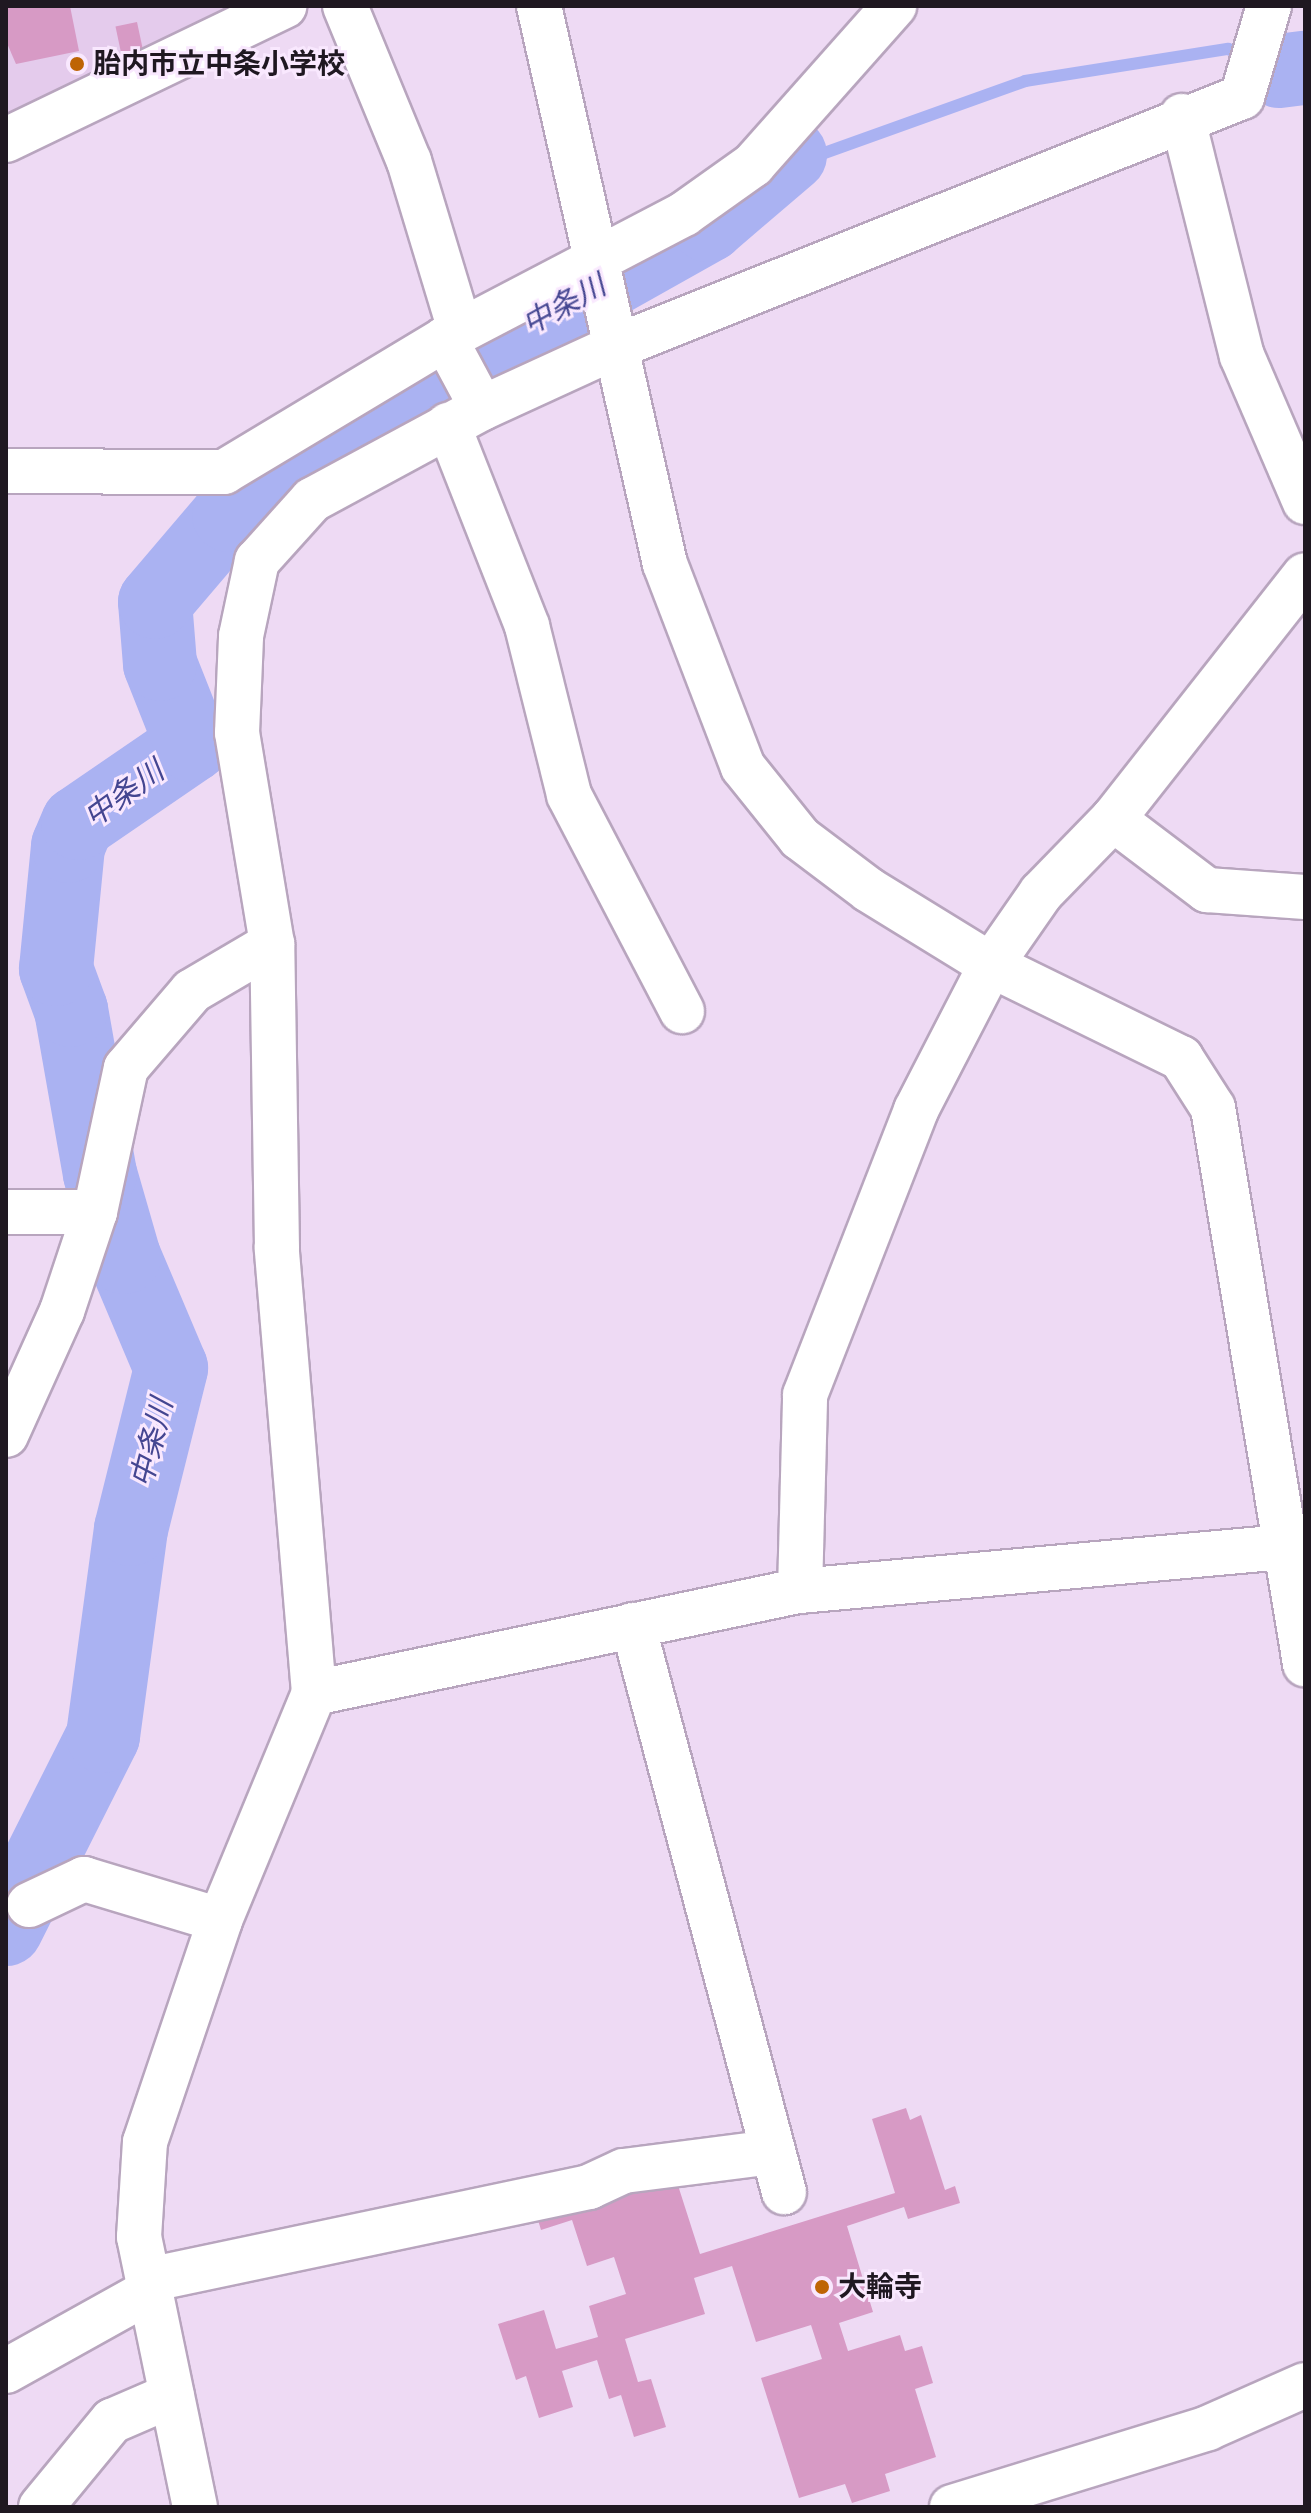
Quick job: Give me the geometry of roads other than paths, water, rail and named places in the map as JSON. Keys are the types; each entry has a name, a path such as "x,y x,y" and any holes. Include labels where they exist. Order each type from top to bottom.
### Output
{"street":[{"path":"6,140 284,6"},
{"path":"345,6 409,161 453,334 465,416 527,626 569,795 682,1011"},
{"path":"539,6 665,564 743,767 800,838 869,890 991,965 1181,1058 1213,1108 1296,1549 1305,1664"},
{"path":"6,471 224,472 453,334 595,257 684,214 753,165 894,6"},
{"path":"195,2507 139,2237 145,2142 220,1920 314,1693 277,1248 272,944 237,733 241,636 257,561 312,500 465,416 615,347 1182,116 1242,97 1269,6"},
{"path":"1182,116 1242,356 1305,502"},
{"path":"800,1591 805,1395 916,1110 991,965 1041,893 1113,819 1305,575"},
{"path":"1113,819 1207,890 1305,897"},
{"path":"6,1435 62,1311 95,1212 126,1068 192,991 272,944"},
{"path":"6,1212 95,1212"},
{"path":"314,1693 800,1591 1296,1549"},
{"path":"6,2371 149,2286 589,2187 624,2171 779,2172 633,1625"},
{"path":"29,1905 84,1879 220,1920"},
{"path":"952,2507 1208,2428 1305,2385"},
{"path":"41,2507 112,2421 172,2395"}],"waterway":[{"path":"777,170 1025,81 1228,49 1279,71"},
{"path":"1279,71 1305,68"},
{"name":"中条川","path":"6,1929 103,1736 131,1529 171,1368 124,1257 100,1174 71,1010 56,969 68,846 78,823 192,745 160,664 155,602 229,515 336,434 708,225 790,155"}],"place":[{"name":"胎内市立中条小学校","path":"77,64"},
{"name":"大輪寺","path":"822,2287"}]}
